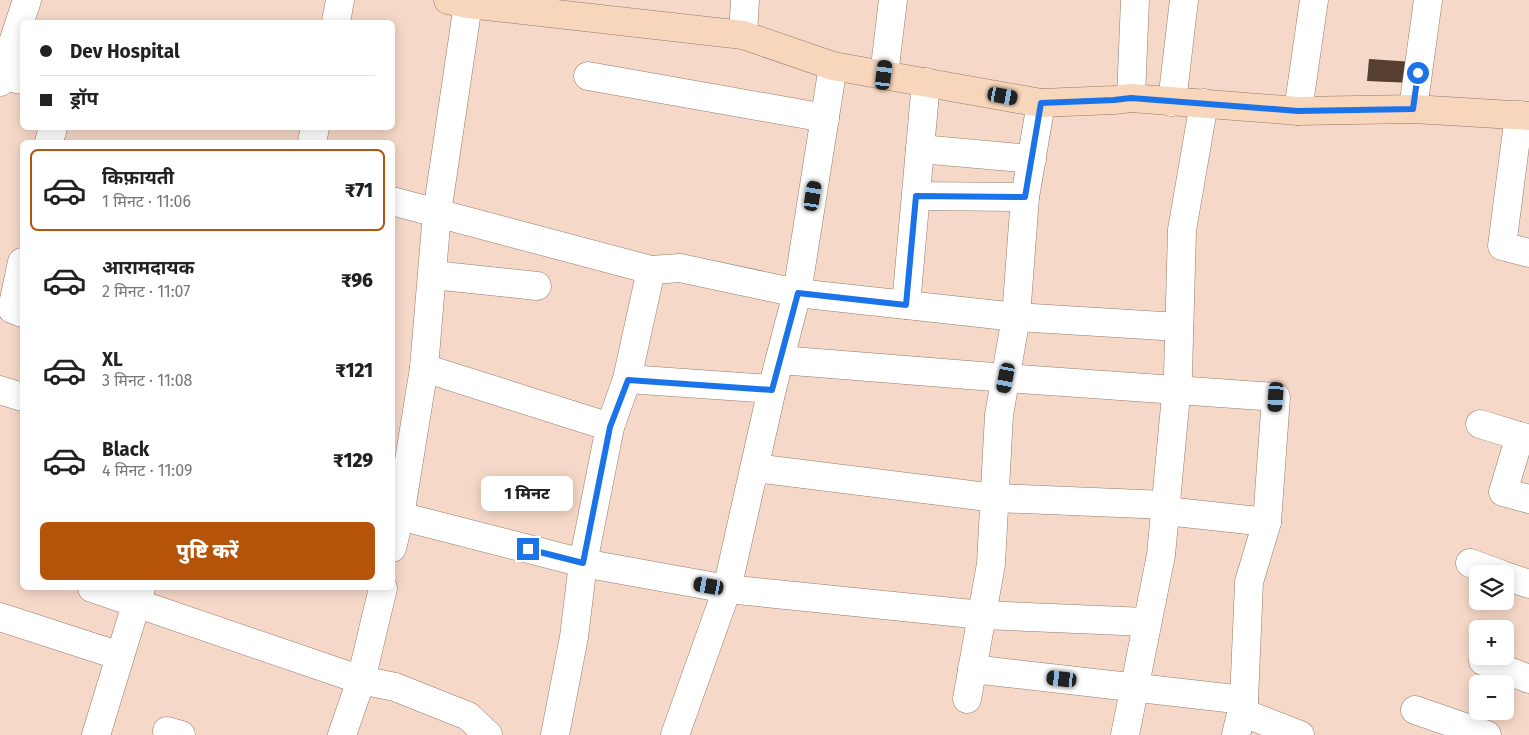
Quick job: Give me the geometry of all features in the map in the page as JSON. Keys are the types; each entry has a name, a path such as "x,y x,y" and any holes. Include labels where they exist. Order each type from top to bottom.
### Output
{"main road":[{"path":"455,1 743,35 833,66 1041,103 1131,98 1298,111 1413,109 1524,115"}],"street":[{"path":"23,20 28,0"},
{"path":"336,20 340,0"},
{"path":"743,35 745,0"},
{"path":"884,75 893,0"},
{"path":"1131,98 1135,0"},
{"path":"1172,102 1184,0"},
{"path":"1298,111 1314,0"},
{"path":"1413,109 1428,0"},
{"path":"455,1 424,368 396,515 583,563 727,589 982,615 1147,622"},
{"path":"8,79 20,32"},
{"path":"675,735 727,589 772,390 798,293 833,66"},
{"path":"588,76 825,118"},
{"path":"906,305 926,82"},
{"path":"967,699 991,564 999,415 1016,317 1025,197 1041,103"},
{"path":"1125,735 1161,555 1176,389 1182,230 1204,103"},
{"path":"1524,115 1502,246 1529,253"},
{"path":"920,149 1032,159"},
{"path":"916,196 1025,197"},
{"path":"395,202 651,270 680,268 798,293 1016,317 1179,327"},
{"path":"555,735 574,637 583,563 610,427 628,380 651,270"},
{"path":"20,271 12,309 20,312"},
{"path":"433,275 537,286"},
{"path":"780,360 1276,397 1267,522 1249,582 1240,716"},
{"path":"424,368 610,427"},
{"path":"628,380 772,390"},
{"path":"0,390 20,396"},
{"path":"1480,424 1524,437 1503,492 1529,499"},
{"path":"754,468 995,498 1166,508 1267,522"},
{"path":"1470,563 1475,565"},
{"path":"1514,579 1529,584"},
{"path":"105,590 139,595 361,680 396,687 468,716 488,735"},
{"path":"342,735 361,680 383,590"},
{"path":"96,735 139,595"},
{"path":"0,617 120,656"},
{"path":"1493,665 1529,679"},
{"path":"972,669 1134,688 1240,716 1300,735"},
{"path":"1415,710 1486,735"}],"building":[{"path":"1369,59 1414,62 1413,83 1367,81"}],"route":[{"path":"528,549 583,563 610,427 628,380 772,390 798,293 906,305 916,196 1025,197 1041,103 1131,98 1298,111 1413,109 1418,73"}]}
